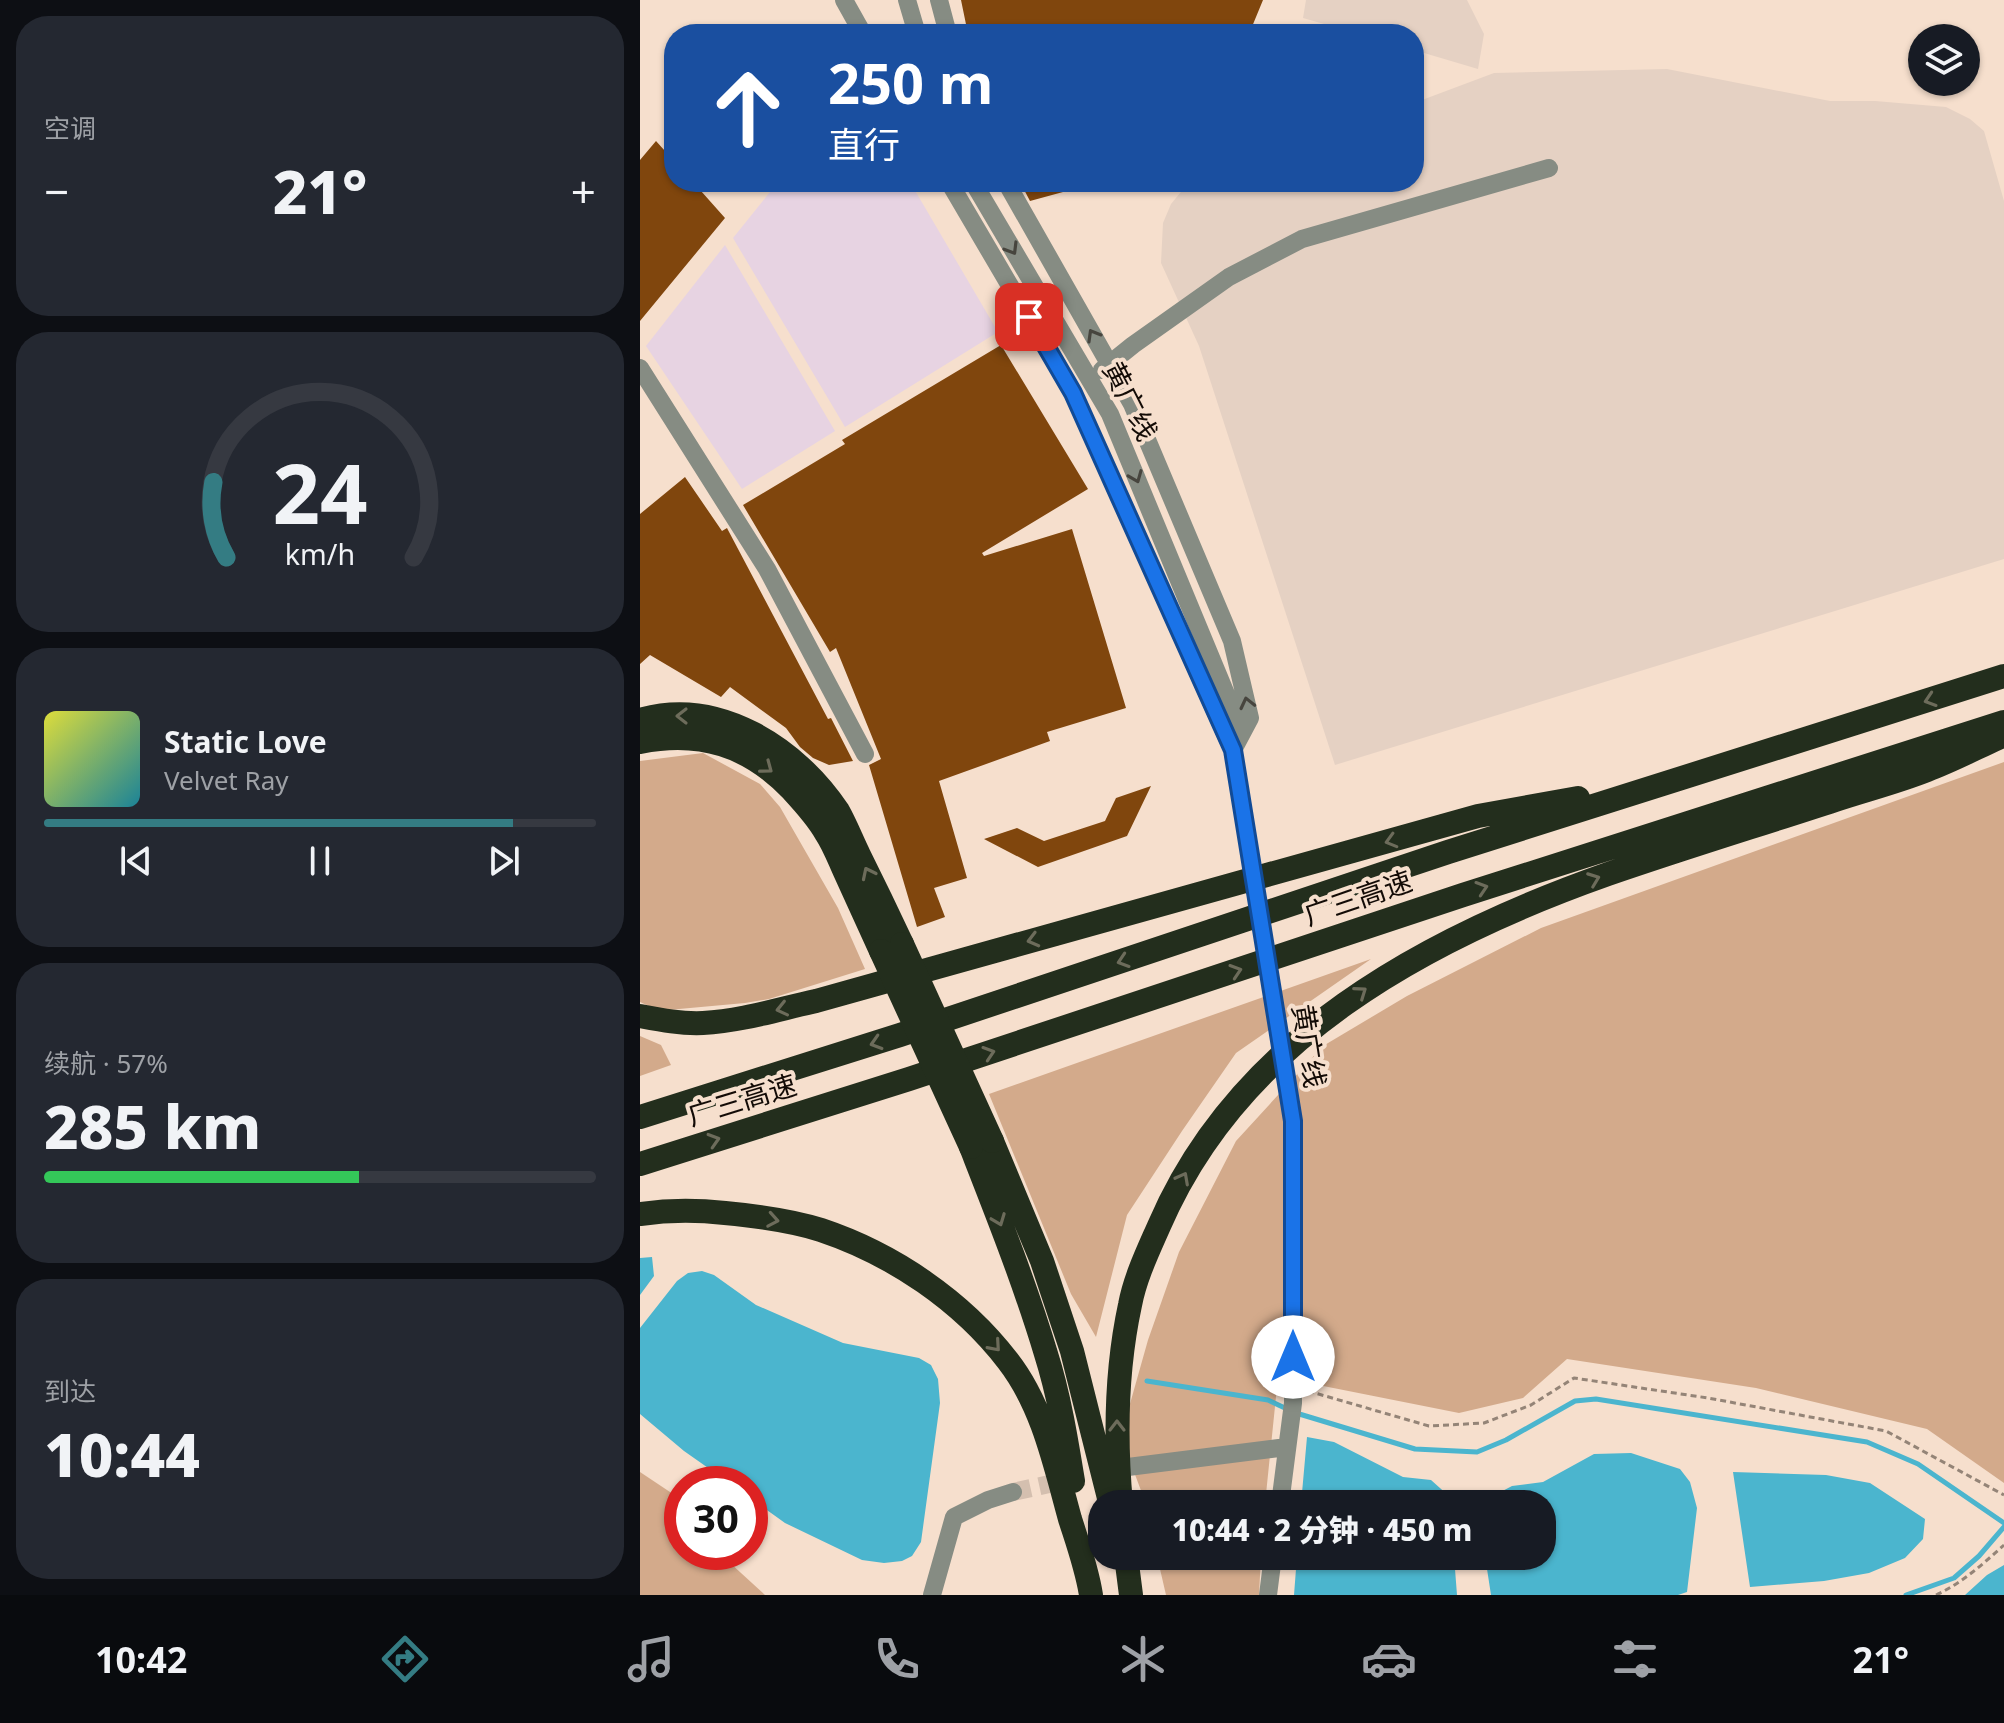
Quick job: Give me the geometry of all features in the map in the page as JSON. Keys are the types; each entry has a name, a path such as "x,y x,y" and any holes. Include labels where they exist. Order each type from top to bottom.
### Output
{"highway":[{"name":"广三高速","path":"640,1117 900,1035 1448,852 2004,676"},
{"path":"640,720 677,715 704,716 758,734 787,755 838,812 892,947 982,1144 1042,1261 1072,1351 1107,1490"},
{"name":"广三高速","path":"640,1164 2004,722"},
{"path":"1120,1490 1117,1412 1123,1349 1130,1302 1150,1247 1167,1206 1218,1123 1255,1080 1292,1045 1329,1014 1378,980 1437,947 1517,909 1607,874 1926,771 2004,735"},
{"path":"640,742 694,738 725,744 753,757 780,778 804,802 826,833 892,947"},
{"path":"640,1016 702,1023 747,1017 816,1001 1478,816 1686,778"},
{"path":"982,1144 1047,1357 1064,1427 1090,1590"},
{"path":"640,1214 697,1211 743,1215 820,1230 892,1262 956,1306 1009,1362 1027,1390 1054,1460 1090,1590"},
{"path":"1127,1570 1131,1595"}],"street":[{"path":"844,0 857,24"},
{"path":"907,0 914,24"},
{"path":"939,0 945,24"},
{"path":"1073,393 1229,277 1302,239 1549,168"},
{"path":"955,192 1073,393 1233,750"},
{"name":"黄广线","path":"979,192 1110,414 1231,706 1233,750 1293,1121 1292,1403 1282,1490"},
{"name":"黄广线","path":"1012,192 1132,404 1232,641 1250,718 1233,750"},
{"path":"640,368 767,569 865,754"},
{"path":"1128,1467 1287,1447"},
{"path":"932,1595 954,1517 1013,1492"},
{"path":"1268,1595 1271,1570"}],"path":[{"path":"1292,1403 1390,1413 1429,1426 1484,1423 1531,1405 1574,1378 1886,1431 2004,1495"},
{"path":"1936,1595 1949,1589 2004,1545"}],"shaded area":[{"path":"1306,0 1467,0 1484,34 1478,69 1424,53 1424,24 1324,24 1303,18"},
{"path":"1667,69 1830,101 1946,107 1970,119 1984,131 2004,201 2004,559 1335,765 1199,346 1161,263 1163,223 1171,204 1181,192 1424,192 1424,99 1494,73"},
{"path":"770,192 916,192 998,332 845,427 733,238"},
{"path":"725,245 835,431 742,489 646,346"},
{"path":"703,753 760,784 780,807 838,908 865,969 769,999 745,1003 668,1010 640,1002 640,761"},
{"path":"2004,762 2004,1483 1927,1429 1756,1388 1567,1359 1523,1398 1459,1413 1278,1377 1266,1490 1141,1490 1127,1453 1126,1418 1148,1340 1179,1252 1236,1141 1323,1046 1407,996 1541,928"},
{"path":"1371,959 1236,1053 1127,1215 1096,1337 1071,1294 989,1094"},
{"path":"640,1036 661,1045 671,1065 640,1076"},
{"path":"640,1472 664,1488 664,1570 738,1570 765,1595 640,1595"},
{"path":"1160,1570 1260,1570 1259,1595 1166,1595"}],"water":[{"path":"652,1257 654,1276 640,1295 640,1258"},
{"path":"702,1271 714,1275 756,1305 843,1343 919,1358 931,1365 938,1379 940,1403 921,1542 912,1556 902,1561 884,1563 862,1560 785,1523 768,1511 768,1466 705,1466 640,1414 640,1328 677,1281 688,1273"},
{"path":"1307,1437 1334,1442 1403,1477 1431,1480 1442,1490 1302,1490"},
{"path":"1631,1453 1680,1469 1690,1482 1697,1508 1687,1592 1678,1595 1491,1595 1487,1570 1556,1570 1556,1490 1504,1490 1543,1482 1594,1454"},
{"path":"1733,1472 1826,1475 1870,1483 1925,1519 1923,1539 1905,1558 1869,1573 1824,1581 1750,1587"},
{"path":"2004,1565 2004,1595 1965,1595 1987,1575"},
{"path":"1296,1570 1455,1570 1457,1595 1294,1595"}],"building":[{"path":"961,0 1263,0 1253,24 966,24"},
{"path":"656,141 664,150 664,192 702,192 725,218 640,321 640,160"},
{"path":"1025,192 1063,192 1030,201"},
{"path":"1001,345 1088,489 982,553 984,556 1072,529 1126,708 1047,732 1050,741 939,781 967,878 934,888 945,917 917,927 869,765 881,759 836,648 830,652 743,505 845,444 842,440"},
{"path":"685,477 722,531 727,528 853,761 829,765 813,758 786,728 730,687 721,697 650,655 640,664 640,514"},
{"path":"1151,786 1127,836 1038,867 984,839 1017,828 1044,841 1105,821 1116,798"}],"waterway":[{"path":"1147,1381 1268,1400 1287,1409"},
{"path":"1296,1413 1415,1449 1477,1452 1506,1440 1575,1401 1596,1399 1867,1442 1918,1464 2004,1523"},
{"path":"1906,1595 1954,1578 1979,1556 2004,1527"}],"tunnel":[{"path":"1013,1492 1113,1470"}],"route":[{"path":"1029,317 1073,393 1233,750 1293,1121 1293,1357"}]}
